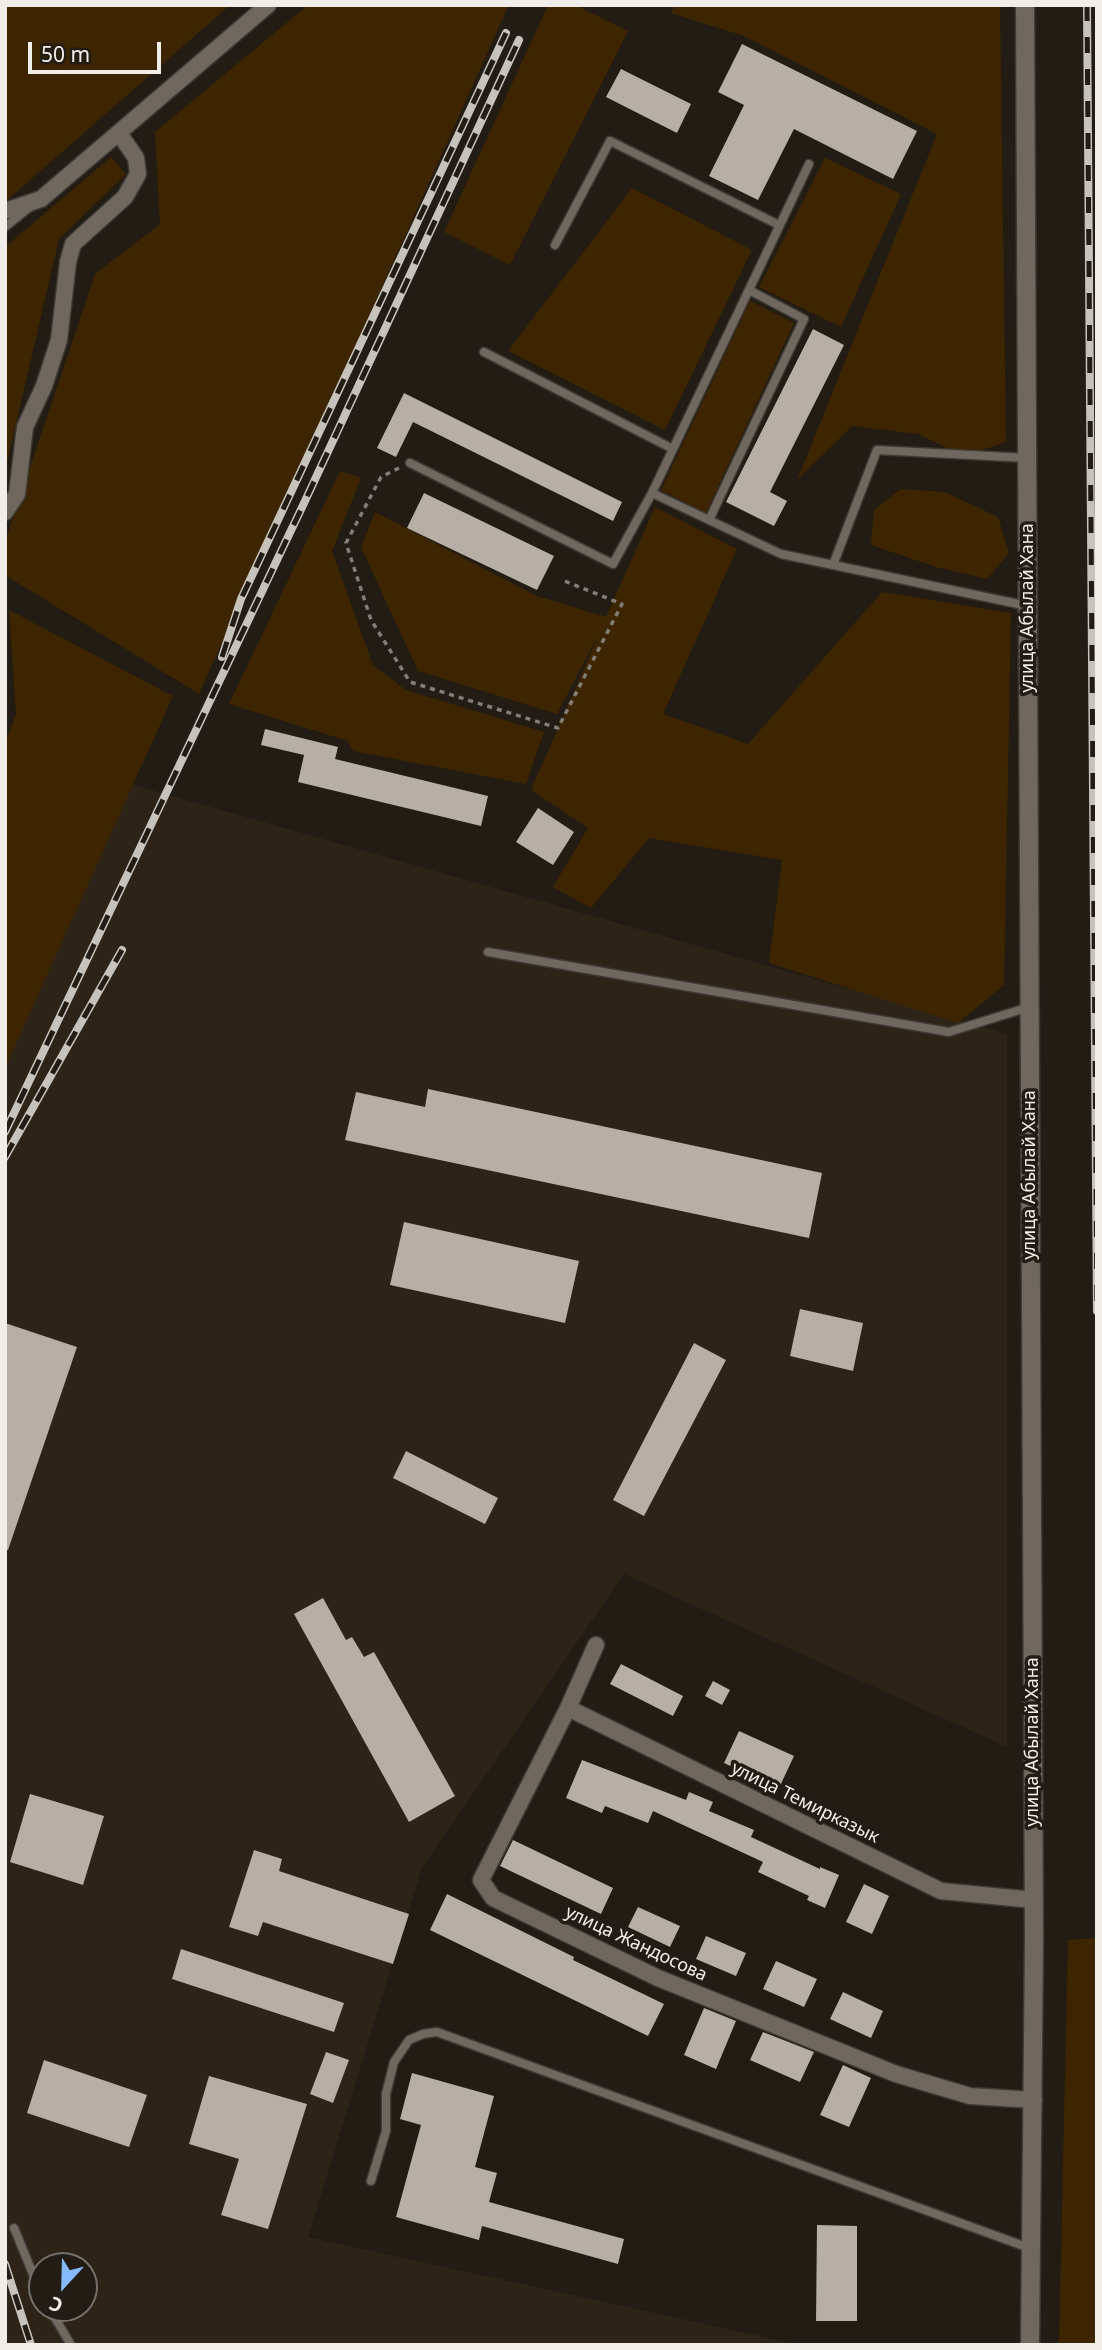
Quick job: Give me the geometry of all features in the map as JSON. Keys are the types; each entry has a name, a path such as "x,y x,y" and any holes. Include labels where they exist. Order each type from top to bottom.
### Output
{"main road":[{"name":"улица Абылай Хана","path":"1025,5 1034,1900 1030,2345"}],"street":[{"path":"5,211 40,199 268,5"},
{"path":"5,512 17,494 25,426 44,386 59,340 68,262 73,244 125,197 138,174 136,158 119,133"},
{"name":"улица Жандосова","path":"596,1645 568,1708 481,1880 493,1898 658,1978 896,2074 970,2096 1034,2100"},
{"name":"улица Темирказык","path":"568,1708 941,1891 1034,1900"}],"lane":[{"path":"555,245 610,141 779,225"},
{"path":"410,463 613,564 652,493 809,164"},
{"path":"5,227 40,199"},
{"path":"709,520 804,320 748,290"},
{"path":"484,352 673,449"},
{"path":"833,565 877,450 1027,458"},
{"path":"652,493 781,554 1028,606"},
{"path":"488,952 949,1032 1030,1007"},
{"path":"370,2181 386,2131 386,2094 394,2062 409,2040 438,2032 1031,2249"},
{"path":"14,2228 28,2262"},
{"path":"58,2322 71,2345"}],"path":[{"path":"410,463 381,477 346,543 371,620 410,682 558,728 622,604 562,580"}],"shaded area":[{"path":"5,5 230,5 5,202"},
{"path":"308,5 509,5 199,694 5,575 5,542 95,274 160,224 155,132"},
{"path":"548,5 575,5 628,31 510,265 444,232"},
{"path":"675,5 1000,5 1006,442 964,456 918,434 852,426 797,480 937,134 744,36 671,13"},
{"path":"111,157 126,174 59,239 5,471 5,247"},
{"path":"825,158 901,194 841,327 759,287"},
{"path":"632,188 752,250 665,430 508,351"},
{"path":"750,301 794,323 706,513 661,490"},
{"path":"340,471 361,478 332,551 373,665 406,690 544,732 526,784 353,751 348,741 229,704"},
{"path":"901,489 945,492 998,517 1009,553 987,579 936,567 871,545 874,510"},
{"path":"655,507 737,549 663,714 748,744 882,592 1011,613 1004,985 958,1023 769,963 782,860 649,838 591,908 553,887 588,828 531,790 600,632 557,714 418,671 361,547 375,512 537,596 606,617"},
{"path":"9,610 173,696 5,1068 5,744 16,714"},
{"path":"74,768 1007,1034 1007,1747 624,1574 422,1868 308,2237 801,2345 5,2345 5,917"},
{"path":"1097,1938 1097,2345 1059,2345 1068,1940"}],"building":[{"path":"742,44 917,131 893,179 794,129 758,200 709,176 744,105 718,92"},
{"path":"621,69 691,104 677,133 606,97"},
{"path":"813,329 844,345 770,492 787,501 774,526 726,502"},
{"path":"404,393 622,502 613,521 413,422 396,457 377,448"},
{"path":"424,493 554,556 537,590 407,528"},
{"path":"265,729 338,747 335,759 488,796 481,826 298,782 304,755 261,745"},
{"path":"538,808 574,832 553,865 516,842"},
{"path":"428,1089 822,1173 809,1238 345,1140 356,1092 425,1107"},
{"path":"404,1222 579,1261 565,1323 390,1285"},
{"path":"800,1309 863,1323 853,1371 790,1356"},
{"path":"5,1323 77,1347 8,1550 5,1550"},
{"path":"694,1343 726,1360 644,1516 613,1500"},
{"path":"406,1451 498,1498 485,1524 393,1478"},
{"path":"323,1598 346,1640 352,1637 364,1657 374,1652 455,1796 409,1822 294,1614"},
{"path":"621,1664 683,1696 673,1716 610,1684"},
{"path":"713,1681 730,1690 722,1705 705,1696"},
{"path":"739,1731 794,1756 779,1788 724,1763"},
{"path":"582,1760 686,1800 689,1792 713,1802 709,1811 754,1830 751,1837 839,1875 825,1908 807,1900 809,1896 758,1872 763,1862 653,1811 648,1823 605,1806 602,1813 566,1798"},
{"path":"30,1794 104,1816 83,1885 10,1862"},
{"path":"513,1840 613,1888 601,1914 500,1866"},
{"path":"254,1850 282,1859 279,1871 409,1914 393,1964 263,1922 258,1936 229,1927"},
{"path":"864,1884 889,1896 872,1934 846,1922"},
{"path":"447,1894 664,2004 648,2036 430,1930"},
{"path":"638,1907 680,1926 670,1947 628,1927"},
{"path":"706,1936 746,1953 736,1976 696,1959"},
{"path":"181,1949 344,2003 334,2032 172,1979"},
{"path":"776,1961 817,1979 804,2007 763,1989"},
{"path":"843,1992 883,2011 871,2038 830,2019"},
{"path":"704,2008 736,2021 716,2069 684,2055"},
{"path":"763,2032 814,2052 800,2082 750,2060"},
{"path":"326,2052 349,2060 333,2103 310,2094"},
{"path":"44,2060 147,2095 129,2147 27,2113"},
{"path":"843,2065 871,2078 849,2127 820,2115"},
{"path":"412,2073 494,2096 475,2167 497,2173 489,2202 624,2239 618,2264 482,2226 479,2240 396,2217 421,2125 400,2119"},
{"path":"209,2076 307,2104 268,2229 221,2215 239,2159 189,2144"},
{"path":"817,2225 857,2226 857,2321 816,2321"}],"railway":[{"path":"1087,5 1097,1311"},
{"path":"222,657 241,599 506,33"},
{"path":"5,1132 305,501 519,40"},
{"path":"5,1157 122,950"},
{"path":"5,2264 31,2345"}]}
